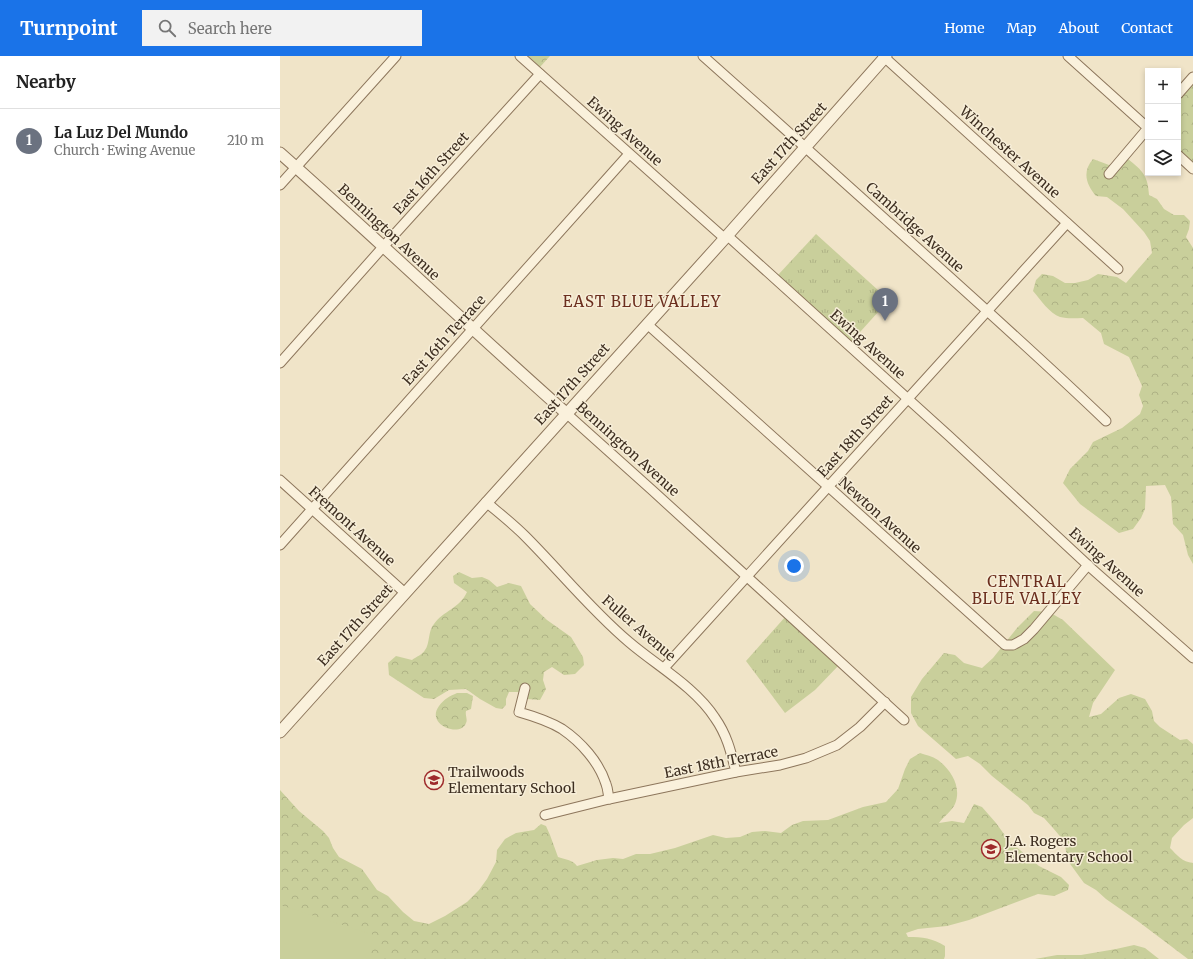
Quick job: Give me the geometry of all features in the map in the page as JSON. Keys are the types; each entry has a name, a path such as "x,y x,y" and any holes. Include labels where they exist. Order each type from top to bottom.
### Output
{"street":[{"path":"280,185 396,56"},
{"name":"Ewing Avenue","path":"520,56 722,236 730,238 908,398 1088,565 1193,658"},
{"name":"Cambridge Avenue","path":"703,56 987,310 1106,421"},
{"name":"East 17th Street","path":"280,732 726,237 884,56"},
{"name":"Winchester Avenue","path":"884,56 1118,269"},
{"path":"1068,56 1145,125"},
{"name":"East 16th Street","path":"280,363 383,246 540,74"},
{"path":"1181,91 1193,77"},
{"path":"1109,174 1145,132"},
{"name":"Bennington Avenue","path":"280,152 472,330 904,720"},
{"name":"East 16th Terrace","path":"280,545 629,154"},
{"path":"1181,158 1193,169"},
{"name":"East 18th Street","path":"664,668 1067,223"},
{"name":"Newton Avenue","path":"647,324 828,488 1005,645 1013,645 1024,639 1088,565"},
{"name":"Fremont Avenue","path":"280,480 405,592"},
{"name":"Fuller Avenue","path":"486,502 525,536 581,596 629,642 664,668 698,698 715,718 728,743 736,772"},
{"path":"525,688 519,712 539,718 562,729 585,749 595,760 601,772 606,784 609,799"},
{"name":"East 18th Terrace","path":"545,815 609,799 736,772 780,765 806,758 837,745 860,728 885,702"}],"green space":[{"path":"528,56 550,56 540,67"},
{"path":"1193,80 1193,163 1181,153 1181,94"},
{"path":"1093,159 1109,165 1128,159 1144,174 1149,195 1157,199 1164,209 1174,215 1184,215 1190,221 1186,237 1193,248 1193,564 1188,555 1183,535 1173,524 1171,497 1165,485 1146,486 1145,509 1141,518 1133,529 1119,533 1080,504 1063,483 1070,469 1088,451 1093,442 1122,428 1140,414 1143,406 1139,395 1142,386 1129,357 1104,344 1101,333 1083,318 1060,317 1053,313 1045,306 1033,291 1036,280 1042,274 1053,276 1065,283 1075,283 1088,280 1098,274 1117,277 1126,283 1152,253 1150,241 1144,232 1123,209 1107,197 1096,196 1090,187 1086,173"},
{"path":"816,234 889,300 851,342 778,275"},
{"path":"459,572 472,578 482,577 489,580 497,587 509,583 521,586 530,604 547,620 571,637 583,657 584,665 575,674 564,675 552,667 544,672 543,680 546,689 540,700 527,699 518,692 509,692 506,699 506,705 502,709 496,708 466,689 449,690 434,699 424,698 389,675 388,663 396,656 412,660 423,653 427,647 434,624 456,606 464,597 467,592 454,583 453,576"},
{"path":"1034,611 1049,612 1063,620 1115,670 1093,703 1089,717 1101,714 1119,698 1131,694 1145,699 1152,711 1154,721 1160,727 1180,740 1187,739 1193,744 1193,818 1172,838 1170,848 1183,860 1193,863 1193,959 1188,959 1106,899 1096,890 1084,883 1068,861 1064,841 1044,818 1034,813 1028,805 992,776 980,764 968,756 956,759 918,726 911,713 911,697 922,679 944,653 955,655 964,663 982,668 993,658 1017,628"},
{"path":"786,616 840,664 815,690 785,713 746,661"},
{"path":"457,693 467,693 473,696 471,709 466,711 466,723 463,727 452,729 440,724 436,713 443,701"},
{"path":"920,753 934,758 943,764 951,774 956,785 957,798 955,804 939,823 952,821 964,823 974,804 982,807 1009,841 1039,866 1061,877 1069,885 1068,890 1054,896 1038,894 969,920 947,926 918,929 906,933 908,937 927,938 945,946 944,959 280,959 280,790 299,811 323,831 329,838 339,857 362,869 377,890 388,896 414,921 429,924 467,902 479,890 496,862 497,850 505,839 516,833 534,830 541,824 546,826 558,857 571,861 577,866 597,860 613,858 623,859 636,854 650,854 675,848 713,835 726,838 740,837 752,832 765,831 781,833 792,825 803,821 828,820 863,807 886,802 898,789 910,759"},
{"path":"280,905 374,935 366,959 280,959"},
{"path":"1134,945 1145,948 1159,959 1035,959 1057,955 1081,955"}],"place":[{"name":"La Luz Del Mundo","path":"885,321"},
{"name":"Trailwoods Elementary School","path":"434,780"},
{"name":"J.A. Rogers Elementary School","path":"991,849"}],"district":[{"name":"EAST BLUE VALLEY","path":"642,302"},
{"name":"CENTRAL BLUE VALLEY","path":"1027,590"}]}
